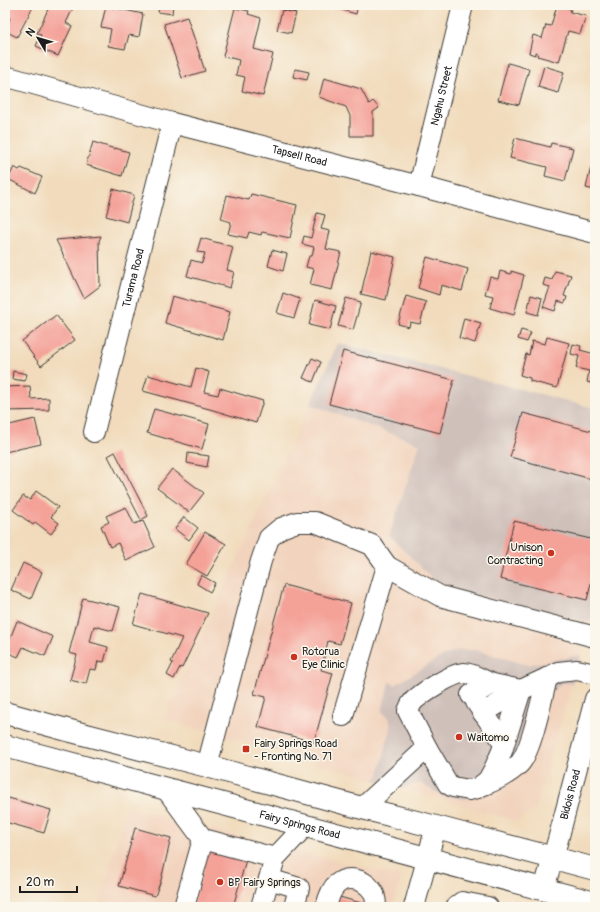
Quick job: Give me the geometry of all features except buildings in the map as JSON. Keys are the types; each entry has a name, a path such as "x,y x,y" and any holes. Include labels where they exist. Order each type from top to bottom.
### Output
{"highway":[{"path":"5,713 595,869"},
{"path":"67,730 64,740 70,748 144,770 156,777 166,789"},
{"name":"Fairy Springs Road","path":"5,746 544,889 564,902 595,903"}],"street":[{"name":"Ngahu Street","path":"419,186 463,5"},
{"name":"Tapsell Road","path":"5,76 172,123 595,233"},
{"name":"Turama Road","path":"94,432 172,123"},
{"path":"207,766 260,561 269,538 280,528 297,522 315,522 372,545 387,566 440,596 595,637"},
{"path":"343,716 387,566"},
{"path":"507,687 496,727 488,780 478,788 469,790 453,787 448,784 408,711 410,705 416,698 444,680 457,674 468,673 507,687 547,678 558,672 576,670 595,674"},
{"path":"457,674 496,727 525,757 547,678"},
{"path":"496,727 507,687"},
{"path":"496,727 507,687"},
{"name":"Bidois Road","path":"544,889 595,699"},
{"path":"362,808 427,747"},
{"path":"166,789 202,839 275,858"},
{"path":"261,907 275,858 305,826"},
{"path":"414,907 436,827"},
{"path":"184,907 202,839"},
{"path":"326,907 330,895 337,884 348,878 361,881 371,889 376,901 376,907"},
{"path":"269,879 299,888 294,907"},
{"path":"456,907 462,902 488,907"}],"shaded area":[{"path":"338,343 595,408 595,604 590,623 459,591 432,578 389,536 420,444 310,404"},
{"path":"310,404 420,444 389,536 432,578 459,591 590,623 535,810 516,821 163,719"},
{"path":"459,650 476,650 527,665 581,655 572,684 561,684 551,692 508,785 487,795 463,799 441,795 420,783 401,788 374,780 378,777 391,728 389,717 382,712 389,682 395,685 442,656"},
{"path":"126,807 401,877 393,907 99,907"}],"place":[{"name":"Unison Contracting","path":"551,553"},
{"name":"Rotorua Eye Clinic","path":"294,657"},
{"name":"Waitomo","path":"459,737"},
{"name":"Fairy Springs Road - Fronting No. 71","path":"246,749"},
{"name":"BP Fairy Springs","path":"220,882"}]}
